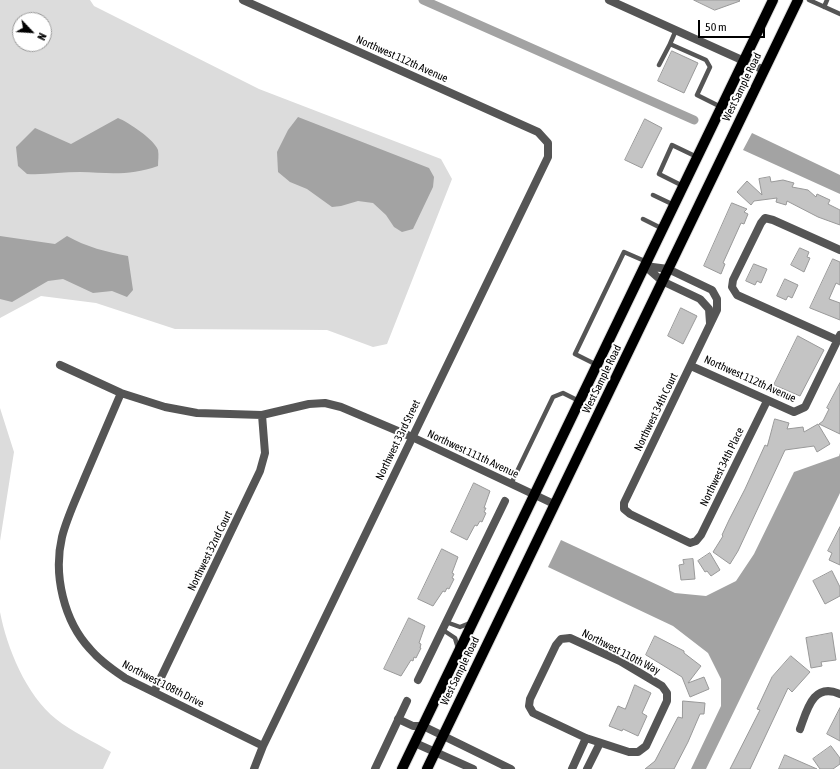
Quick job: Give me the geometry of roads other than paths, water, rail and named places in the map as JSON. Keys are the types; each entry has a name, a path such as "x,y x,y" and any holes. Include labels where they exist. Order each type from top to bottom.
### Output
{"main road":[{"name":"West Sample Road","path":"402,769 773,0"},
{"name":"West Sample Road","path":"427,769 798,0"}],"street":[{"name":"Northwest 112th Avenue","path":"243,0 538,132 548,143"},
{"path":"609,0 764,70"},
{"name":"Northwest 33rd Street","path":"263,746 548,157 548,143"},
{"path":"839,337 737,295 732,287 733,280 760,223 765,218 773,220 840,250"},
{"path":"646,264 662,281 700,299 709,309 710,324"},
{"name":"Northwest 34th Court","path":"646,264 668,269 712,290 717,299 717,310 624,503 624,509 630,514 690,543 696,542"},
{"name":"Northwest 112th Avenue","path":"691,366 767,401 794,412 800,411 805,407 839,337"},
{"name":"Northwest 111th Avenue","path":"60,365 121,393 165,407 197,413 262,415 309,404 325,403 341,407 412,437 554,504"},
{"name":"Northwest 108th Drive","path":"121,393 72,509 62,538 59,567 62,594 72,622 89,648 106,665 125,678 263,746"},
{"name":"Northwest 34th Place","path":"696,542 701,535 767,401"},
{"name":"Northwest 32nd Court","path":"154,692 260,471 264,453 262,415"},
{"path":"418,680 505,501"},
{"name":"Northwest 110th Way","path":"586,738 533,713 529,706 530,698 556,645 561,639 570,638 620,661 662,686 667,693 666,702 646,746 638,752 629,752 600,743"},
{"path":"800,729 809,704 816,695 826,692 840,694"},
{"path":"375,769 407,701"},
{"path":"398,719 413,726 422,726 443,735 511,769"},
{"path":"572,769 586,738 600,743 588,769"},
{"path":"415,743 473,769"},
{"path":"254,769 263,746"}],"lane":[{"path":"809,0 840,14"},
{"path":"824,7 827,0"},
{"path":"659,65 676,30"},
{"path":"670,44 706,60 710,67 697,95 721,107"},
{"path":"683,186 659,174 672,144 697,157"},
{"path":"653,195 674,205"},
{"path":"642,219 663,229"},
{"path":"597,365 576,354 624,252 646,264"},
{"path":"511,484 553,397 563,393 579,401"},
{"path":"444,626 460,627 473,621"},
{"path":"444,626 458,642 458,652"}],"waterway":[{"path":"423,0 694,120"}]}
